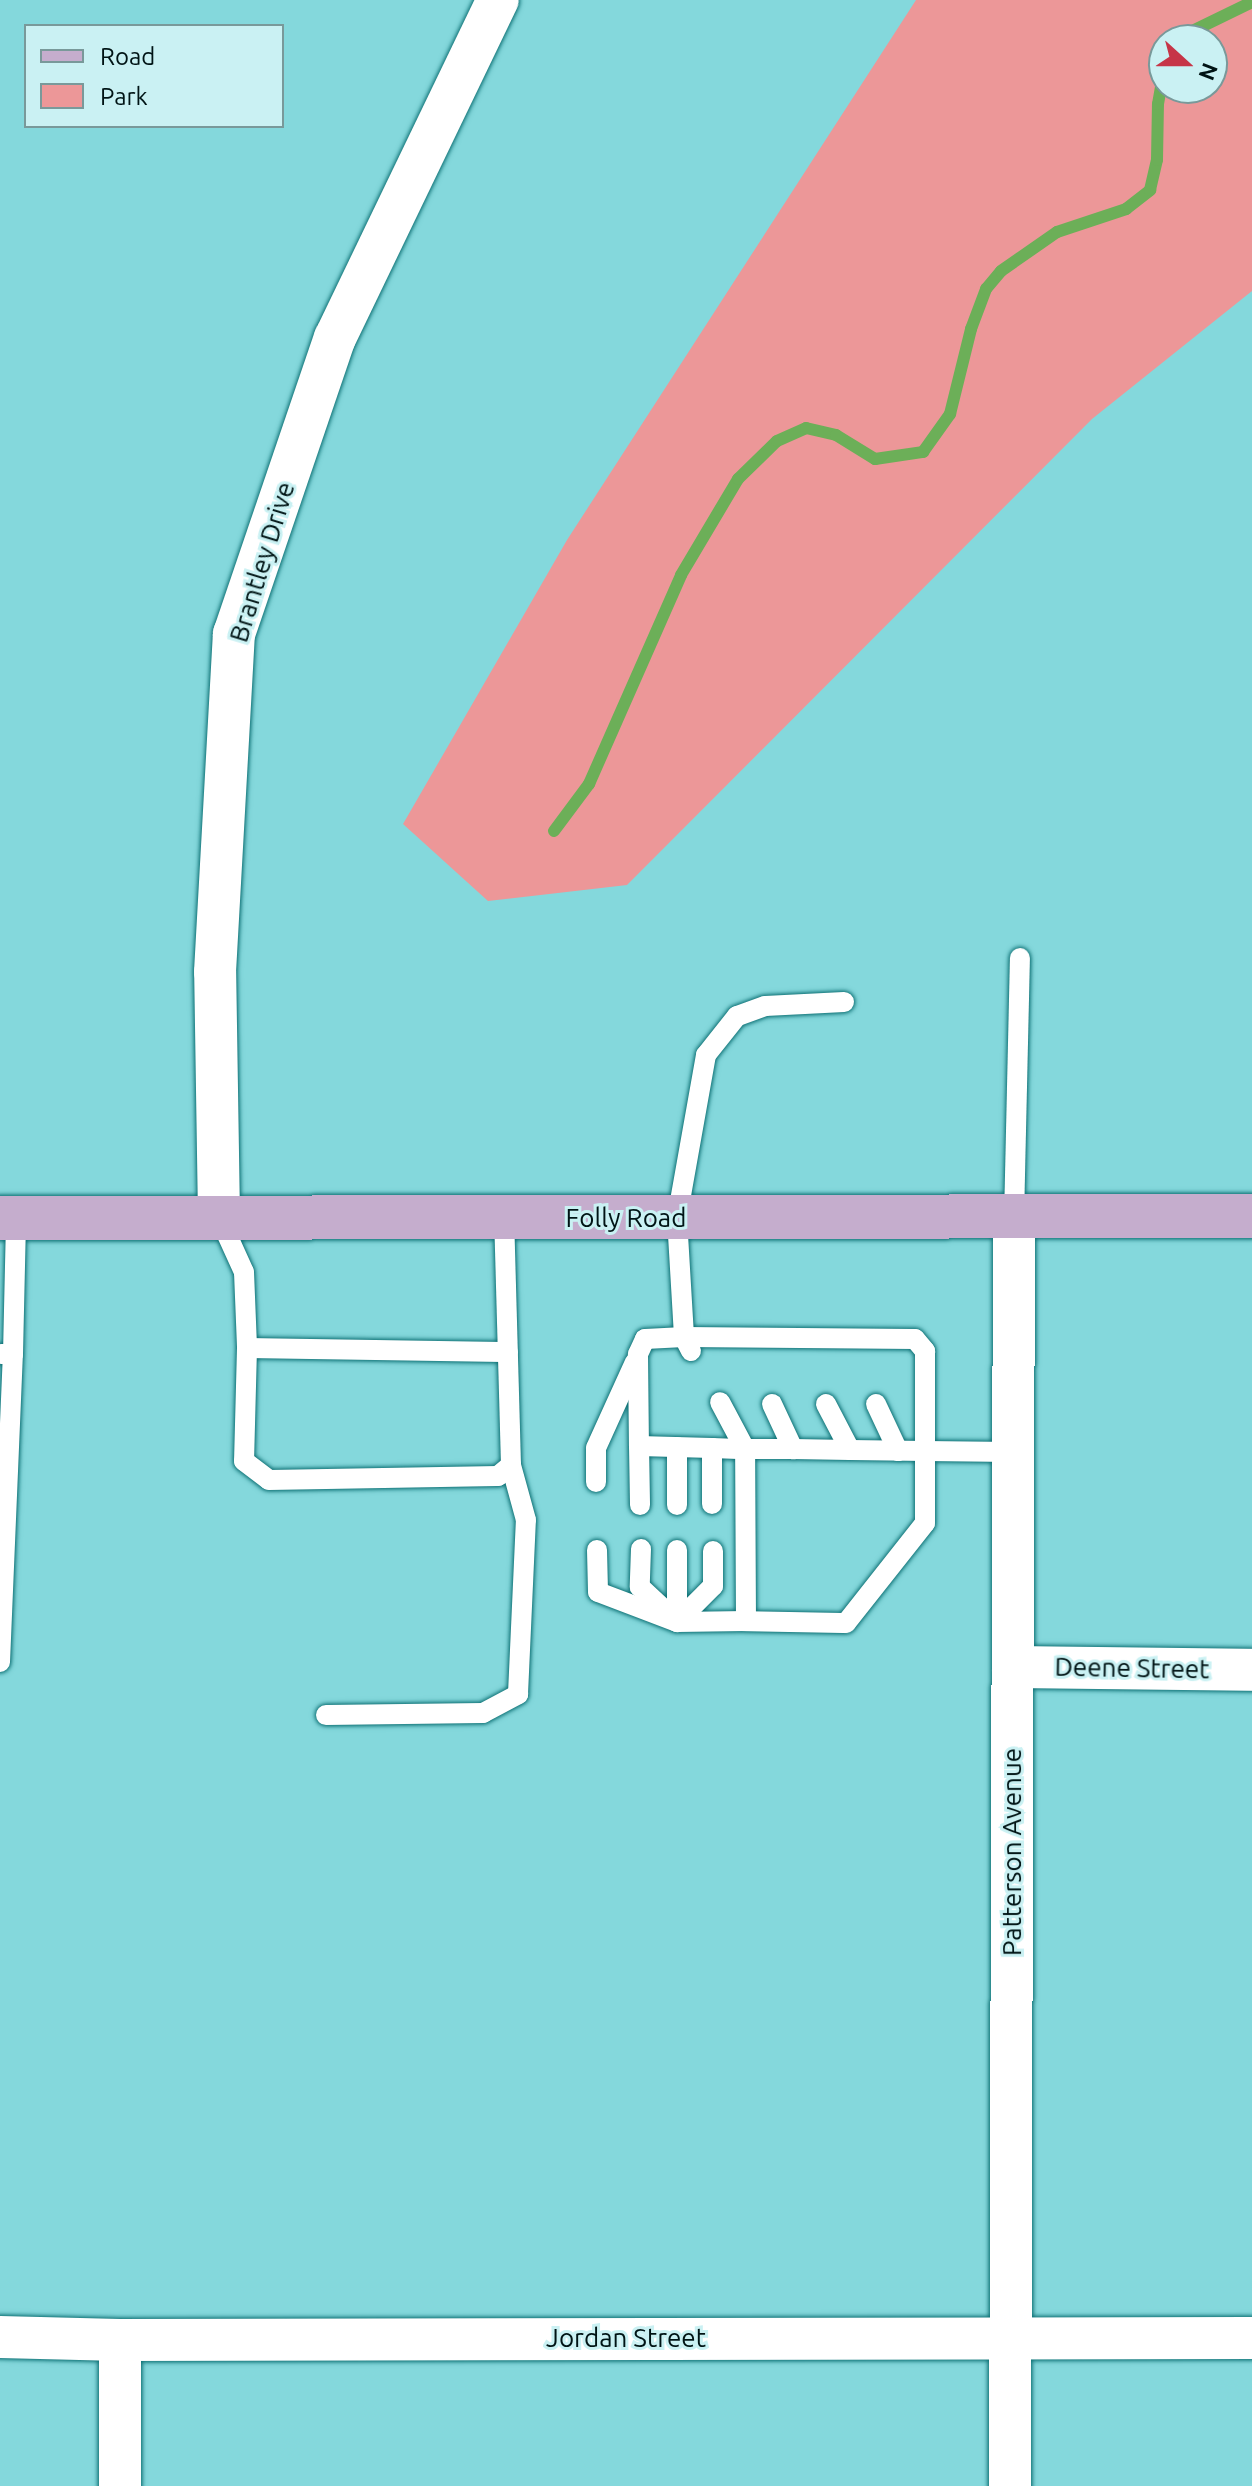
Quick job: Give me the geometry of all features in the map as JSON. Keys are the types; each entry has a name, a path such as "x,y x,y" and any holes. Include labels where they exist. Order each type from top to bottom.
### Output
{"main road":[{"name":"Folly Road","path":"8,1218 1014,1219 1252,1216"}],"street":[{"name":"Brantley Drive","path":"219,1217 215,972 234,634 335,338 498,0"},
{"name":"Patterson Avenue","path":"1010,2486 1014,1219"},
{"name":"Deene Street","path":"1013,1667 1252,1670"},
{"name":"Jordan Street","path":"0,2337 120,2340 1010,2336 1252,2338"},
{"path":"120,2340 120,2486"}],"lane":[{"path":"1014,1219 1020,958"},
{"path":"688,1344 677,1218 706,1055 737,1016 765,1006 844,1002"},
{"path":"219,1217 244,1272 247,1348 244,1461 269,1480 498,1476 511,1465"},
{"path":"0,1662 8,1218"},
{"path":"326,1715 483,1713 518,1694 526,1520 511,1465 504,1218"},
{"path":"596,1482 596,1448 645,1339 688,1344 795,1345 915,1339 925,1351 925,1523 846,1623 677,1622 598,1592 597,1550"},
{"path":"247,1348 508,1352"},
{"path":"638,1354 640,1505"},
{"path":"720,1402 745,1449 746,1621"},
{"path":"772,1404 793,1449"},
{"path":"826,1404 850,1450"},
{"path":"876,1404 898,1451"},
{"path":"639,1446 1013,1452"},
{"path":"677,1447 677,1505"},
{"path":"712,1448 712,1504"},
{"path":"641,1549 640,1587 677,1622"},
{"path":"677,1550 677,1622"},
{"path":"677,1622 713,1586 713,1551"}],"green space":[{"path":"916,0 1252,0 1252,291 1092,419 627,885 488,901 403,824 567,540"}],"waterway":[{"path":"1207,24 1252,2"},
{"path":"554,831 589,784 681,575 738,479 777,441 806,428 836,435 875,459 923,452 950,414 971,329 986,289 1001,271 1057,232 1126,209 1150,190 1157,160 1158,104"}]}
